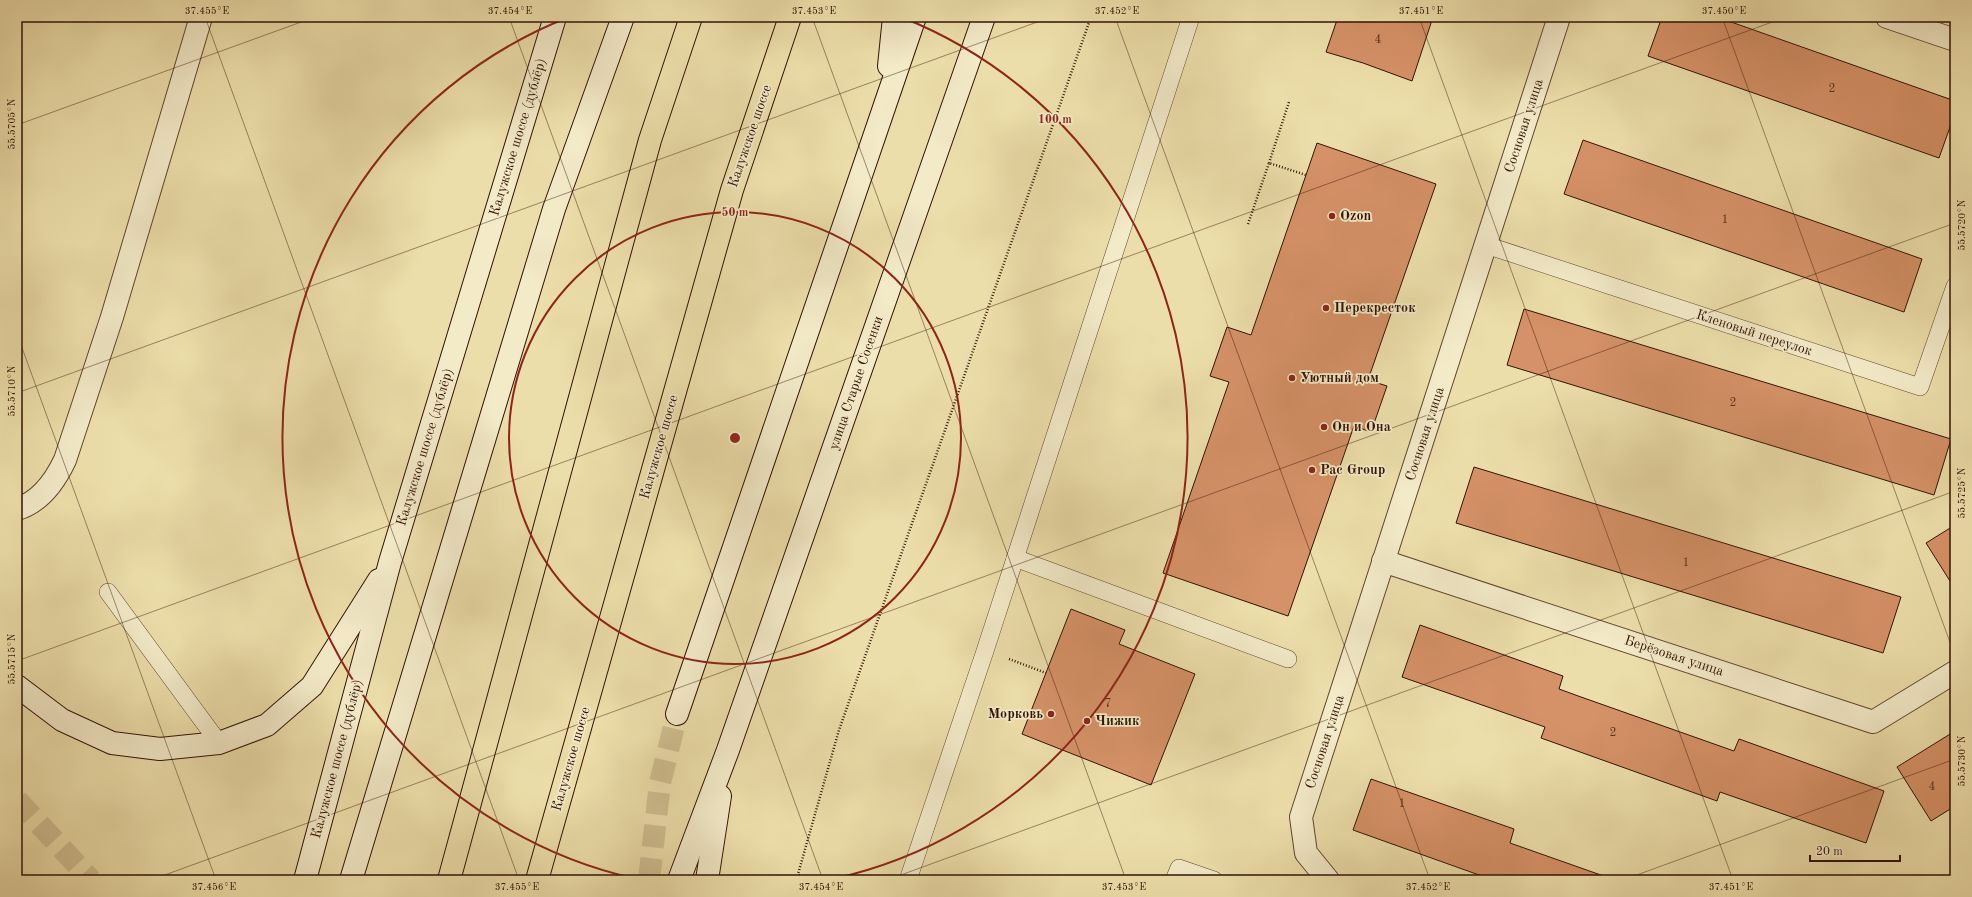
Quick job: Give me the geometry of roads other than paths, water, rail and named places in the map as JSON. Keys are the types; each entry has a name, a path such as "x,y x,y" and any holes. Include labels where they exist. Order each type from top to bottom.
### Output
{"highway":[{"path":"449,880 650,140 691,17"},
{"name":"Калужское шоссе","path":"537,880 732,190 790,17"}],"main road":[{"path":"17,508 35,500 47,490 58,476 65,460 112,317 202,17"},
{"name":"Калужское шоссе (дублёр)","path":"305,880 390,562 554,17"},
{"path":"350,880 554,210 623,17"},
{"path":"885,105 894,17"},
{"path":"677,714 915,17"},
{"name":"улица Старые Сосенки","path":"728,750 984,17"},
{"name":"Сосновая улица","path":"1328,880 1306,853 1301,817 1559,17"},
{"path":"1887,17 1955,40"},
{"name":"Берёзовая улица","path":"1383,561 1873,722 1955,672"},
{"path":"17,686 62,720 112,743 160,749 219,743 267,725 312,686 390,562"},
{"path":"678,880 728,750"},
{"path":"707,880 728,750"}],"lane":[{"path":"908,880 985,651 1191,17"},
{"name":"Кленовый переулок","path":"1486,245 1920,387 1955,286"},
{"path":"1015,558 1288,659"},
{"path":"108,592 219,743"},
{"path":"1174,880 1179,868 1214,880"}],"tunnel":[{"path":"649,880 660,783 677,714"},
{"path":"17,800 91,880"}],"place":[{"name":"Ozon","path":"1332,216"},
{"name":"Перекресток","path":"1326,308"},
{"name":"Уютный дом","path":"1292,378"},
{"name":"Он и Она","path":"1324,427"},
{"name":"Pac Group","path":"1312,470"},
{"name":"Морковь","path":"1051,714"},
{"name":"Чижик","path":"1087,721"}]}
